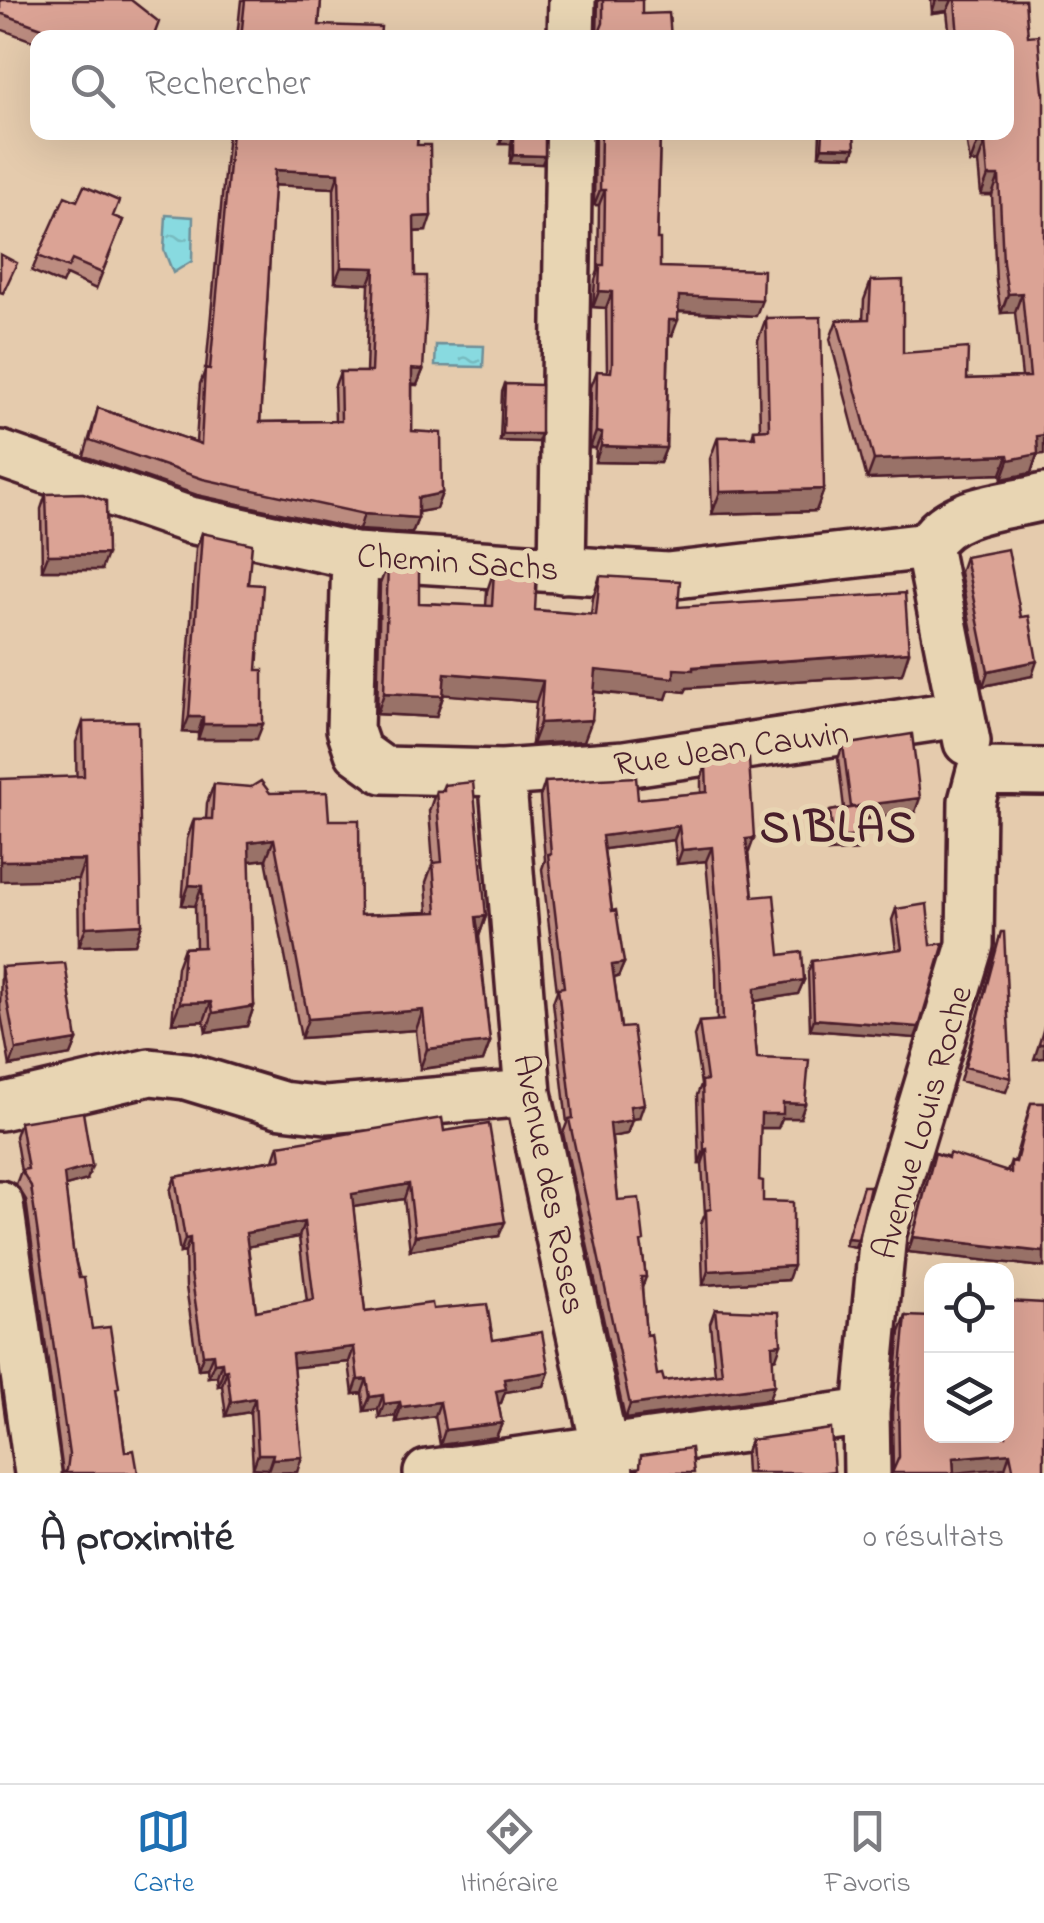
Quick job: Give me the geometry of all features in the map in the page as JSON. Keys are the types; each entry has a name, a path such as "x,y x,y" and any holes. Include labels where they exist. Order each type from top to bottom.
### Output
{"street":[{"path":"571,30 572,0"},
{"path":"562,570 570,140"},
{"name":"Chemin Sachs","path":"0,454 190,520 355,556 688,575 928,546"},
{"path":"1044,497 956,519 940,530 928,546 960,714 980,772 1044,772"},
{"name":"Rue Jean Cauvin","path":"355,556 350,729 358,752 384,770 502,773 625,764 960,714"},
{"name":"Avenue Louis Roche","path":"867,1473 866,1412 883,1232 970,945 972,801 980,772"},
{"name":"Avenue des Roses","path":"502,773 528,1094 607,1461"},
{"path":"0,1106 150,1072 186,1076 282,1105 326,1110 528,1094"},
{"path":"0,1204 38,1473"},
{"path":"427,1473 607,1461 866,1412"}],"water":[{"path":"166,215 193,217 192,261 173,273 164,250"},
{"path":"436,345 484,346 483,367 435,366"}],"building":[{"path":"0,0 131,0 159,22 156,30 47,30 0,13"},
{"path":"245,0 321,0 319,25 381,27 381,30 242,30"},
{"path":"603,0 642,0 642,14 669,13 670,30 600,30"},
{"path":"955,0 1025,0 1028,36 1038,35 1044,92 1044,435 1037,436 1038,454 1009,460 1008,455 874,460 837,320 869,319 871,281 903,280 903,353 968,348 967,379 1030,377 1022,293 1008,294 1003,263 999,176 988,176 985,143 977,144 976,140 1014,140 1014,30 957,30"},
{"path":"231,140 417,140 417,145 430,145 431,216 414,217 415,276 426,276 426,316 423,370 412,369 412,431 441,433 442,493 418,498 418,518 364,514 203,479 90,440 98,408 201,444 205,368 210,369","holes":["275,170 339,173 341,267 375,268 371,372 340,372 341,421 260,422"]},
{"path":"513,140 545,140 545,156 513,155"},
{"path":"601,140 660,140 660,267 763,270 762,300 679,296 678,320 669,320 666,448 601,446 602,433 596,432 597,371 611,372 612,363 612,292 599,291 600,265 604,265 605,190 600,190"},
{"path":"822,140 854,140 855,148 822,147"},
{"path":"84,186 119,201 113,216 123,220 102,273 72,260 68,268 38,256 65,196 77,201"},
{"path":"0,254 17,263 3,293 0,292"},
{"path":"821,317 824,489 720,492 718,437 755,437 754,430 769,429 766,318"},
{"path":"505,384 541,385 541,434 503,434"},
{"path":"83,493 106,501 107,554 48,555 46,494"},
{"path":"202,533 252,544 248,584 263,585 257,670 263,670 263,724 203,724 203,717 189,717"},
{"path":"1008,549 1021,617 1029,616 1037,661 988,671 965,557"},
{"path":"388,563 419,565 419,603 492,606 494,570 537,572 535,610 596,615 600,576 680,581 678,607 905,593 909,652 674,669 674,678 596,670 592,720 540,723 543,681 445,673 443,696 384,693"},
{"path":"138,721 142,924 86,927 85,860 0,861 0,779 84,776 83,722"},
{"path":"912,734 920,798 858,806 862,836 833,838 830,811 857,807 851,807 843,745"},
{"path":"749,759 754,838 746,839 753,897 774,895 780,955 802,952 804,980 755,988 757,1058 809,1060 805,1104 783,1103 783,1114 761,1114 759,1180 763,1181 763,1201 793,1202 793,1266 708,1271 706,1210 711,1209 702,1081 707,1080 699,1022 723,1020 721,959 712,847 682,850 679,826 602,836 624,963 612,965 621,1028 633,1027 644,1104 630,1106 632,1120 610,1124 618,1200 639,1198 646,1335 651,1334 657,1375 662,1374 664,1381 722,1374 715,1309 779,1312 781,1344 772,1345 774,1385 630,1405 569,1119 573,1118 558,988 564,987 548,854 545,782 636,777 638,799 707,792 706,765"},
{"path":"261,781 270,793 327,792 329,820 359,820 360,915 437,912 433,863 442,862 436,791 444,791 444,785 473,782 486,916 476,917 490,1042 427,1049 423,1010 308,1019 274,839 249,842 254,1006 213,1013 211,1002 180,1003 184,948 204,947 202,886 189,885 194,819 212,819 214,784 251,787"},
{"path":"927,904 931,945 944,943 919,1027 814,1019 812,961 902,949 896,909"},
{"path":"1004,932 1011,1078 965,1067"},
{"path":"65,963 77,1040 16,1050 1,967"},
{"path":"1031,1103 1044,1103 1044,1252 913,1237 935,1153 948,1158 949,1153 1011,1173 1011,1161 1016,1162"},
{"path":"83,1112 92,1166 64,1174 73,1250 79,1278 84,1278 92,1329 110,1327 125,1452 134,1450 138,1473 64,1473 69,1455 31,1186 21,1170 28,1169 20,1122"},
{"path":"442,1118 444,1131 489,1124 505,1222 415,1236 409,1184 352,1194 365,1312 432,1303 433,1309 487,1304 493,1340 542,1332 549,1372 504,1379 506,1389 496,1391 502,1423 445,1430 440,1402 401,1407 400,1402 384,1404 383,1395 370,1397 367,1379 358,1380 354,1347 292,1354 302,1457 272,1459 273,1454 258,1454 255,1398 231,1402 227,1370 223,1371 222,1362 214,1363 213,1354 203,1355 190,1238 185,1239 175,1177 281,1159 279,1145","holes":["304,1222 314,1300 256,1311 246,1233"]},
{"path":"863,1186 870,1186 858,1239 847,1238"},
{"path":"1014,1301 1044,1303 1044,1473 1014,1473 1010,1453 953,1458 954,1473 892,1473 899,1457 898,1398 906,1316 924,1317 924,1443 1014,1443"},
{"path":"831,1429 834,1471 752,1473 750,1440"},
{"path":"691,1448 694,1473 635,1473 641,1455"}],"district":[{"name":"SIBLAS","path":"839,825"}]}
